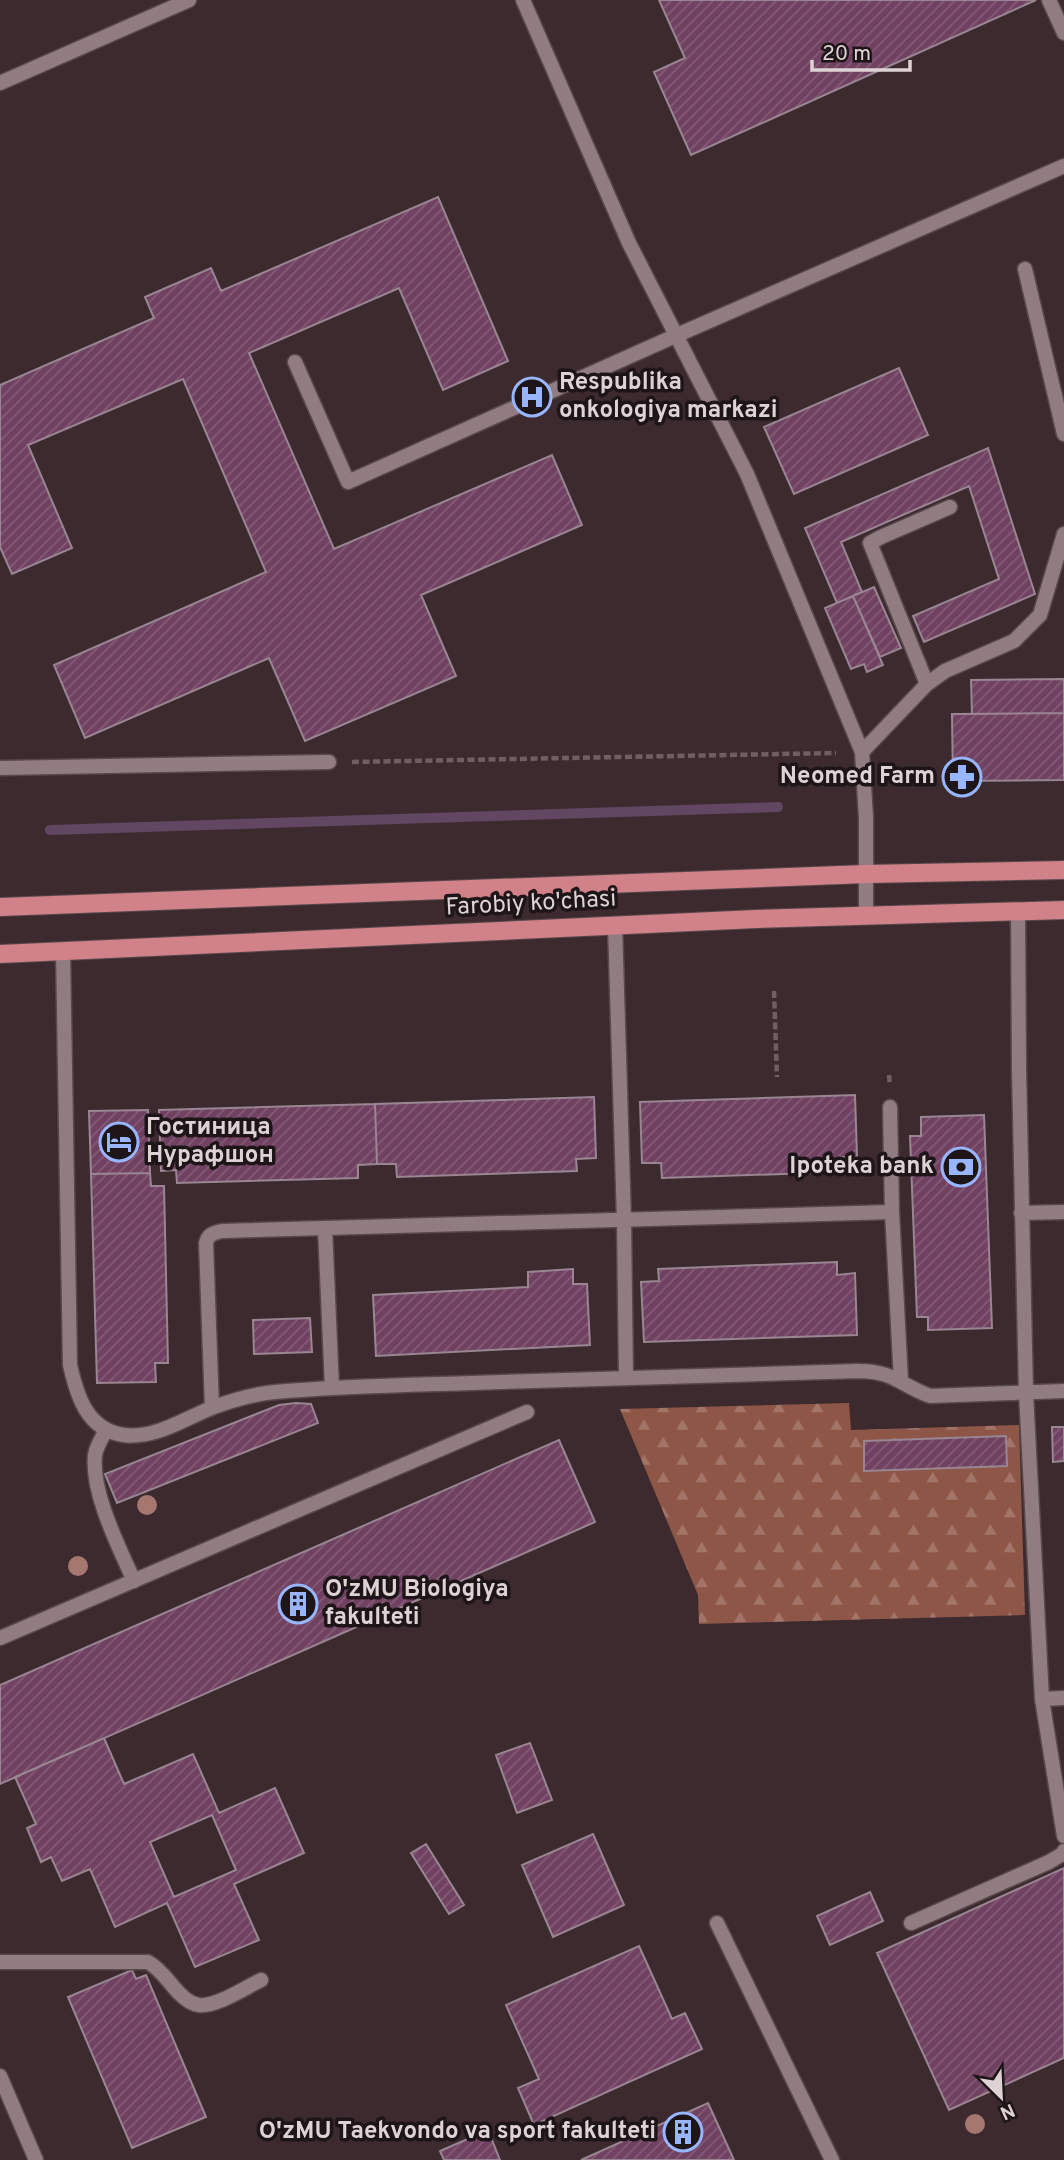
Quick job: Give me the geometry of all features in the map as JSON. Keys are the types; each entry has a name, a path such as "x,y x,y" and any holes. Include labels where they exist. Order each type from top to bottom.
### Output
{"main road":[{"name":"Farobiy ko'chasi","path":"0,907 866,874 1064,870"},
{"name":"Farobiy ko'chasi","path":"0,954 615,925 1064,910"}],"lane":[{"path":"0,83 189,0"},
{"path":"523,0 629,243 747,474 862,752 866,916"},
{"path":"1049,0 1064,33"},
{"path":"295,362 348,482 1064,166"},
{"path":"1026,268 1064,434"},
{"path":"927,684 870,543 950,507"},
{"path":"862,752 927,684 945,670 1014,641 1040,615 1064,534"},
{"path":"0,768 329,762"},
{"path":"1018,910 1026,1393 1042,1699 1064,1836"},
{"path":"615,925 626,1377"},
{"path":"63,950 70,1365 85,1410 106,1430 125,1435 156,1432 243,1398 271,1392 332,1388 865,1371 890,1375 930,1396 1064,1391"},
{"path":"890,1107 892,1212 901,1381"},
{"path":"212,1408 207,1238 213,1233 892,1212"},
{"path":"1021,1213 1064,1212"},
{"path":"325,1228 332,1388"},
{"path":"0,1638 527,1412"},
{"path":"106,1430 95,1454 96,1476 104,1509 134,1581"},
{"path":"1042,1699 1064,1698"},
{"path":"911,1923 1049,1862 1064,1851"},
{"path":"717,1923 832,2160"},
{"path":"0,1962 148,1962 190,2003 199,2005 211,2004 261,1980"},
{"path":"0,2076 36,2160"}],"path":[{"path":"329,762 862,752"},
{"path":"774,990 777,1077"}],"green space":[{"path":"849,1403 851,1430 1019,1425 1025,1615 699,1624 698,1595 620,1409"}],"building":[{"path":"659,0 1036,0 691,155 654,72 685,58"},
{"path":"438,197 508,361 443,390 399,288 249,353 334,549 552,455 582,525 421,595 456,676 305,741 269,658 85,738 54,665 266,572 183,379 28,445 72,548 12,574 0,547 0,385 154,318 145,297 211,268 221,291"},
{"path":"899,368 928,435 794,494 764,427"},
{"path":"988,448 1035,594 924,642 913,616 999,579 969,486 841,542 862,592 837,603 805,528"},
{"path":"874,587 901,648 880,657 853,596"},
{"path":"853,596 883,665 867,672 864,664 851,669 825,608"},
{"path":"1064,679 1064,713 972,714 971,680"},
{"path":"1064,713 1064,780 953,781 952,714"},
{"path":"855,1095 857,1157 841,1157 841,1172 662,1178 661,1163 642,1163 640,1102"},
{"path":"594,1097 596,1158 576,1159 577,1171 397,1177 396,1164 377,1164 375,1104"},
{"path":"375,1104 377,1164 358,1165 358,1178 177,1183 176,1170 161,1171 159,1110"},
{"name":"Гостиница Нурафшон","path":"148,1110 150,1173 91,1174 89,1111"},
{"path":"984,1115 992,1328 928,1330 928,1317 917,1317 910,1136 921,1136 921,1117"},
{"path":"150,1173 151,1186 164,1186 168,1363 155,1363 156,1382 97,1383 91,1174"},
{"path":"837,1262 837,1275 855,1273 857,1335 644,1342 641,1282 659,1281 658,1269"},
{"path":"573,1269 573,1284 587,1284 590,1345 376,1356 373,1295 528,1287 528,1272"},
{"path":"310,1318 312,1352 254,1354 253,1320"},
{"path":"311,1404 318,1423 117,1503 105,1474 279,1405"},
{"path":"1052,1427 1064,1427 1064,1461 1053,1462"},
{"path":"1006,1436 1007,1466 864,1471 864,1441"},
{"name":"O'zMU Biologiya fakulteti","path":"559,1440 595,1522 0,1784 0,1685"},
{"path":"104,1738 124,1784 193,1754 219,1813 275,1788 304,1853 234,1884 259,1940 195,1967 167,1903 115,1927 90,1869 62,1881 51,1857 41,1862 27,1828 36,1824 15,1777","holes":["212,1815 236,1870 174,1897 150,1842"]},
{"path":"530,1743 552,1800 517,1813 496,1755"},
{"path":"593,1834 624,1905 553,1937 522,1865"},
{"path":"426,1844 464,1905 449,1914 411,1853"},
{"path":"1064,1868 1064,2058 949,2110 877,1953"},
{"path":"870,1892 883,1921 830,1945 817,1916"},
{"path":"639,1946 672,2019 685,2013 702,2049 534,2125 518,2088 539,2079 506,2005"},
{"path":"132,1970 136,1979 146,1975 206,2117 132,2148 68,1997"},
{"name":"O'zMU Taekvondo va sport fakulteti","path":"708,2103 734,2160 581,2160"},
{"path":"488,2130 500,2160 444,2160 440,2151"}],"waterway":[{"path":"50,830 778,807"}],"place":[{"name":"Respublika onkologiya markazi","path":"532,397"},
{"name":"Neomed Farm","path":"962,777"},
{"name":"Гостиница Нурафшон","path":"119,1142"},
{"name":"Ipoteka bank","path":"961,1167"},
{"name":"O'zMU Biologiya fakulteti","path":"298,1604"},
{"name":"O'zMU Taekvondo va sport fakulteti","path":"683,2132"}]}
